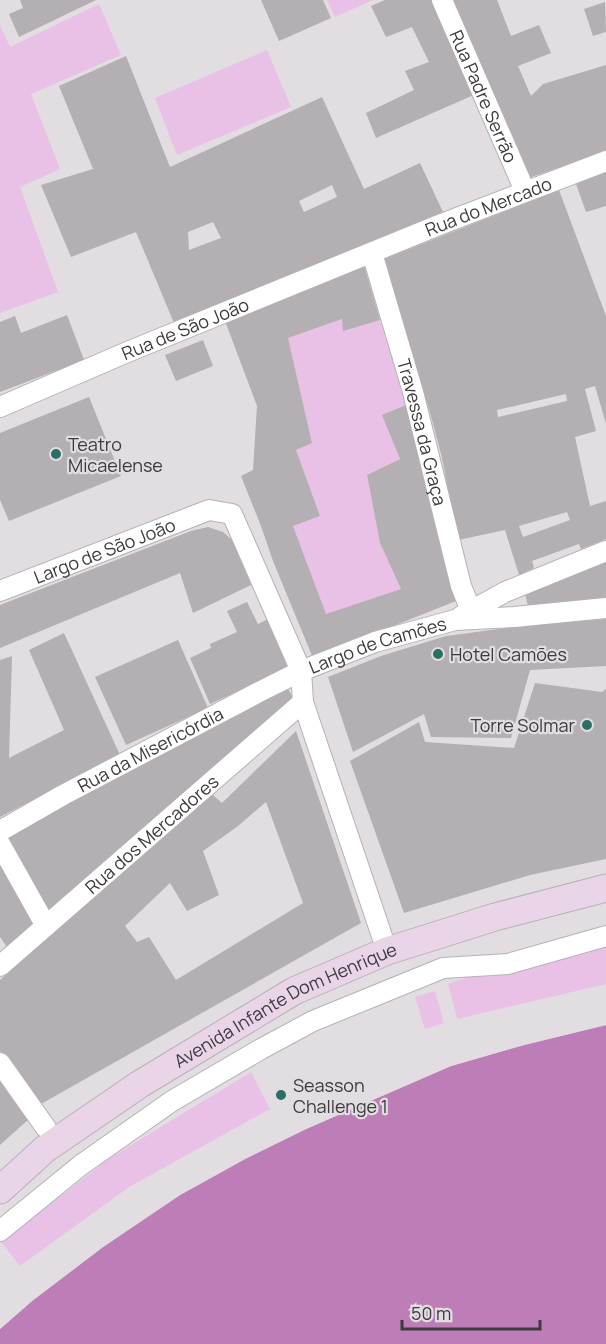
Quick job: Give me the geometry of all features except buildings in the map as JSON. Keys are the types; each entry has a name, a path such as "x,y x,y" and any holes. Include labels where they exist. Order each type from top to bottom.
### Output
{"main road":[{"name":"Avenida Infante Dom Henrique","path":"0,1190 45,1149 140,1084 294,991 387,951 495,917 606,888"}],"street":[{"name":"Rua Padre Serrão","path":"442,0 525,191"},
{"name":"Rua do Mercado","path":"372,253 606,160"},
{"name":"Rua de São João","path":"0,407 125,353 372,253"},
{"name":"Travessa da Graça","path":"372,253 413,392 461,586 463,615"},
{"name":"Largo de São João","path":"0,591 209,510 232,514 301,671"},
{"name":"Largo de Camões","path":"301,671 375,642 463,615 505,592 606,551"},
{"path":"505,592 502,605 514,617"},
{"name":"Largo de Camões","path":"463,615 514,617 606,608"},
{"path":"301,671 303,702 387,951"},
{"name":"Rua da Misericórdia","path":"0,831 73,789 301,671"},
{"name":"Rua dos Mercadores","path":"3,957 46,926 303,702"},
{"path":"0,844 46,926"},
{"name":"Avenida Infante Dom Henrique","path":"0,1230 81,1165 172,1101 314,1021 443,968 508,964 606,936"},
{"path":"0,1063 46,1128"}],"shaded area":[{"path":"327,0 373,0 335,17"},
{"path":"99,4 121,55 31,94 60,169 20,187 58,292 0,313 0,25 10,47"},
{"path":"267,50 291,107 177,155 155,98"},
{"path":"342,319 344,330 380,320 406,405 383,415 400,459 367,475 380,543 401,589 326,614 293,526 320,516 296,450 312,443 288,338"},
{"path":"606,939 606,984 457,1019 448,984 508,964"},
{"path":"435,991 444,1023 425,1029 415,997"},
{"path":"606,1025 606,1344 0,1344 0,1329 32,1301 103,1247 180,1195 245,1159 306,1129 451,1066"},
{"path":"251,1072 270,1109 129,1187 20,1266 1,1242 110,1158"}],"pier":[{"path":"606,1022 606,1025 451,1066 306,1129 245,1159 180,1195 103,1247 32,1301 0,1329 0,1325 30,1299 102,1245 178,1192 244,1156 450,1063"}],"place":[{"name":"Teatro Micaelense","path":"56,454"},
{"name":"Hotel Camões","path":"438,654"},
{"name":"Torre Solmar","path":"587,725"},
{"name":"Seasson Challenge 1","path":"281,1095"}]}
